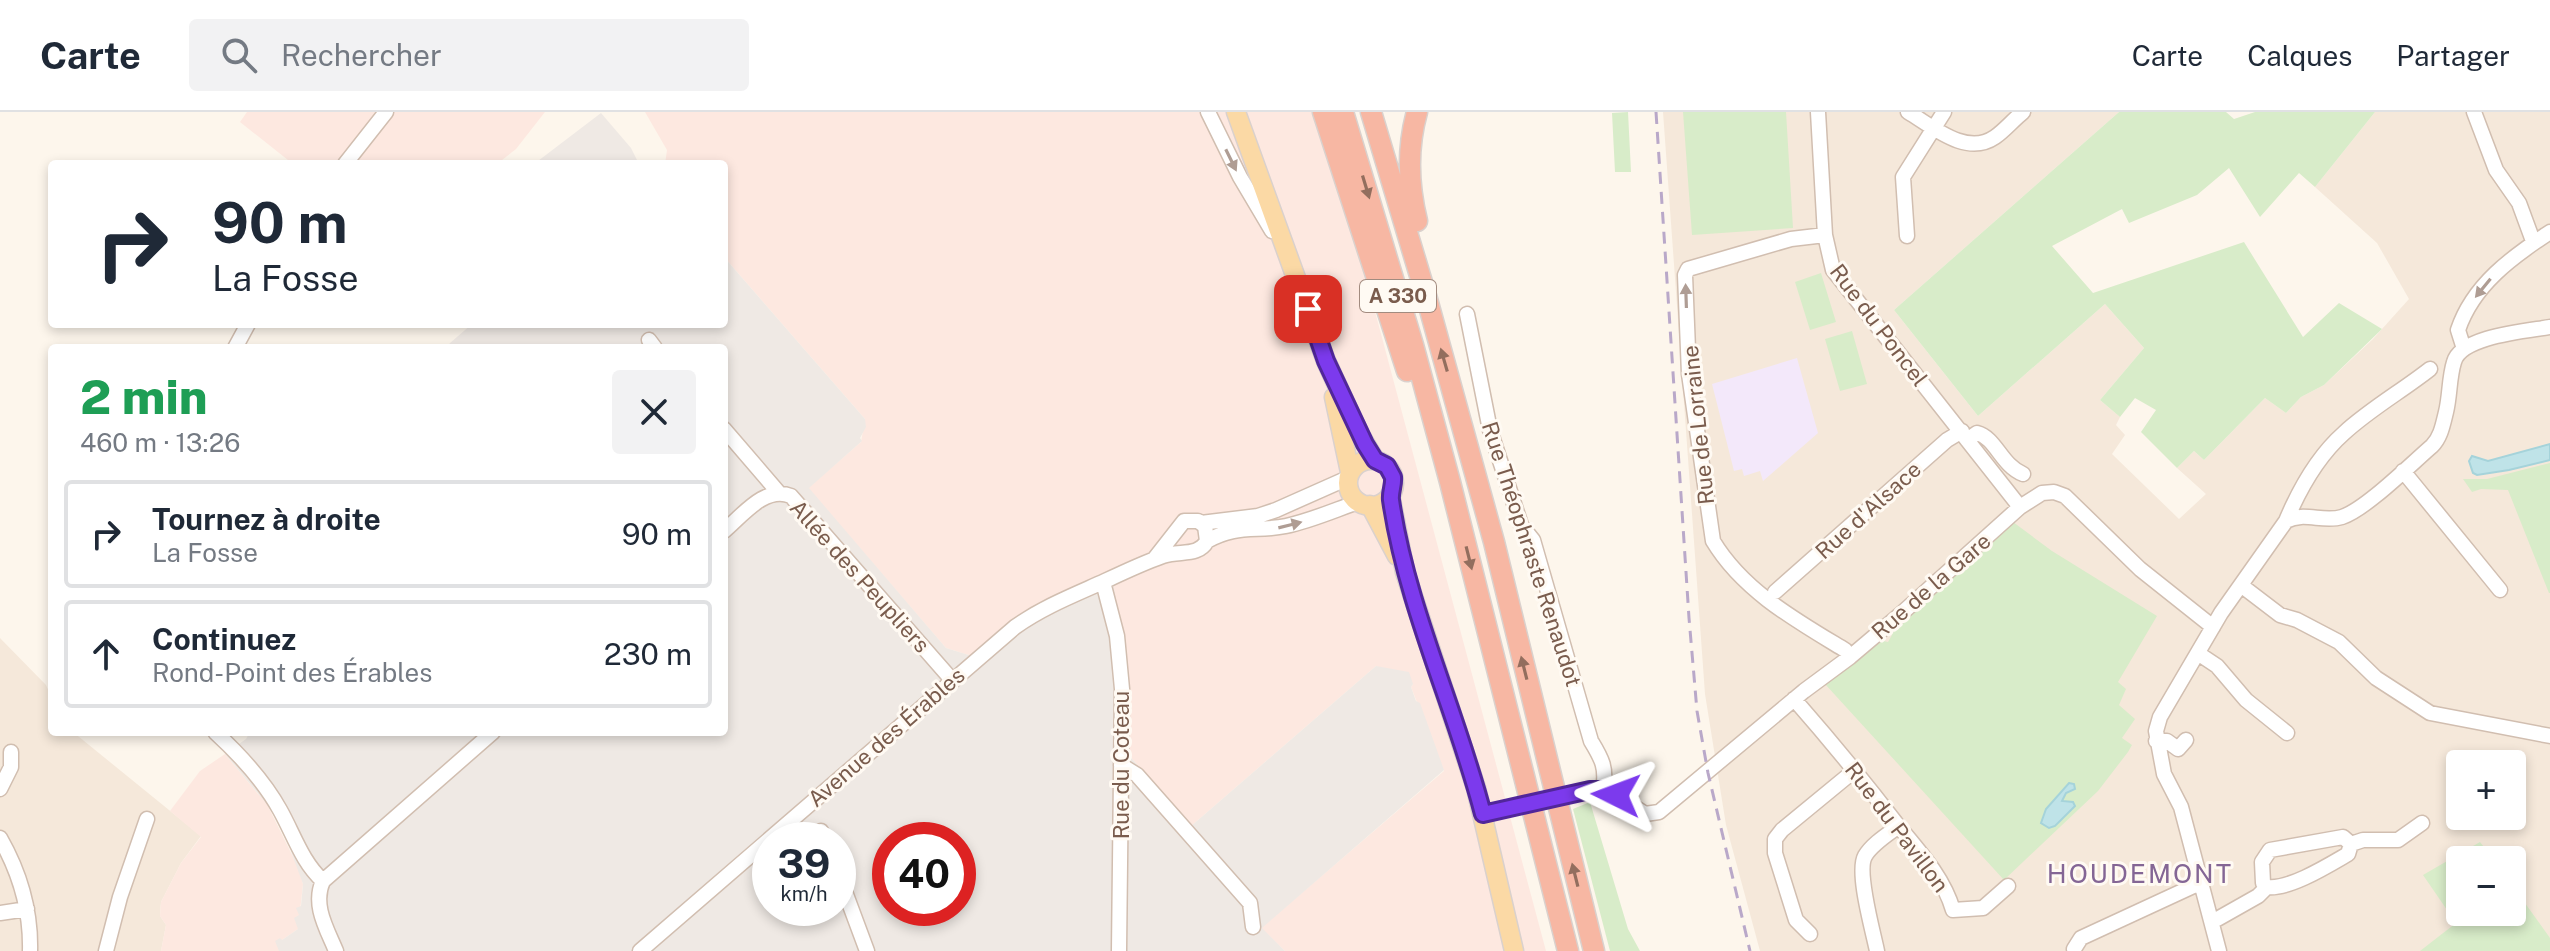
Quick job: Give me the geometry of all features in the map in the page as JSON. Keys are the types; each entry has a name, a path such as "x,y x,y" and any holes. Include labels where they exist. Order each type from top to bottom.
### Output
{"highway":[{"path":"1313,112 1358,225"},
{"path":"1323,112 1425,426 1450,482"},
{"name":"A 330","path":"1343,112 1413,345 1450,482 1568,951"},
{"name":"A 330","path":"1371,112 1427,299 1494,542 1594,951"},
{"path":"1417,112 1409,161 1412,198 1430,275 1427,299"}],"main road":[{"path":"1236,112 1326,361 1360,435 1375,460 1387,466 1393,477 1390,495 1405,572 1461,737 1492,813 1514,951"},
{"path":"1326,361 1350,491 1364,504 1405,572"},
{"path":"1349,475 1358,463 1375,460"},
{"path":"1364,504 1381,503 1390,495"}],"street":[{"path":"348,160 386,112"},
{"path":"1208,112 1240,177 1265,216 1280,250 1291,264"},
{"name":"Rue du Poncel","path":"1818,112 1825,235 1833,270 2020,507"},
{"path":"1908,112 1960,142 1981,143 1997,136 2023,112"},
{"path":"1907,236 1903,177 1944,112"},
{"path":"2474,112 2496,170 2519,203 2533,241"},
{"path":"2464,349 2458,330 2468,306 2489,279 2533,241 2550,232"},
{"name":"Rue de Lorraine","path":"1825,235 1791,239 1686,271 1689,374 1713,541 1727,561 1766,599 1845,650 1850,657"},
{"name":"Rue Théophraste Renaudot","path":"1467,314 1490,430 1521,525 1533,540 1591,741 1603,759 1606,773 1597,790"},
{"path":"2286,521 2299,516 2332,519 2345,516 2438,439 2448,406 2454,361 2464,349 2484,339 2550,327"},
{"path":"2219,951 2181,807 2164,774 2156,741 2160,717 2213,627 2273,535 2286,521 2312,473 2344,432 2430,369"},
{"path":"728,434 779,493"},
{"path":"1965,436 1985,435 2011,469 2023,474"},
{"name":"Rue d'Alsace","path":"1775,592 1947,440 1965,436"},
{"path":"2403,471 2500,590"},
{"path":"1349,475 1258,516 1201,523 1184,521 1178,528 1177,542 1184,550 1196,552 1207,541 1228,530 1297,524 1364,504"},
{"name":"Rue de la Gare","path":"1597,790 1616,795 1645,814 1653,814 1665,807 1794,699 1850,657 2020,507 2042,493 2057,492 2065,496 2140,569 2213,627"},
{"name":"Allée des Peupliers","path":"728,528 761,499 779,493 796,500 952,680"},
{"path":"1201,523 1207,531 1207,541"},
{"name":"Avenue des Érables","path":"1155,558 1176,535"},
{"name":"Avenue des Érables","path":"640,951 1027,618 1155,558 1184,550"},
{"name":"Rue du Coteau","path":"1103,582 1114,622 1121,671 1119,951"},
{"path":"2242,586 2280,615 2297,620 2339,642 2376,678 2430,713 2550,736"},
{"path":"2199,654 2217,666 2246,700 2287,733"},
{"name":"Rue du Pavillon","path":"1794,699 1855,770 1947,889 1953,910 1983,908 2008,886"},
{"path":"220,736 269,792 303,858 323,881"},
{"path":"336,951 319,903 323,881 488,736"},
{"path":"2156,741 2167,741 2178,749 2186,740"},
{"path":"0,789 11,767 11,752"},
{"path":"1121,765 1137,775 1250,903 1253,927"},
{"path":"1810,934 1796,920 1775,853 1775,839 1855,770"},
{"path":"1492,813 1597,790"},
{"path":"106,951 120,897 147,819"},
{"path":"2351,844 2363,840 2398,840 2422,823"},
{"path":"1877,951 1863,875 1863,859 1899,826"},
{"path":"2267,887 2263,883 2262,862 2270,850 2343,837 2351,844"},
{"path":"0,838 16,871 27,909 30,951"},
{"path":"2212,922 2258,896 2267,887 2283,886 2348,854 2351,844"},
{"path":"2074,949 2081,938 2200,883"},
{"path":"0,913 27,909"},
{"path":"856,921 867,951"}],"shaded area":[{"path":"247,112 545,112 516,149 502,160 288,160 240,122"},
{"path":"645,112 1315,112 1350,218 1546,951 1285,951 1261,928 1444,771 1411,687 1413,684 1376,666 1190,827 1128,754 1126,654 972,656 946,648 808,488 861,442 865,419 728,262 728,160 666,160 667,150"},
{"path":"1663,112 2119,112 1894,310 1978,416 2105,304 2144,348 2100,400 2120,417 2116,425 2125,435 2112,454 2179,519 2206,494 2177,468 2194,451 2204,460 2265,398 2286,413 2301,397 2324,385 2373,339 2409,299 2377,243 2315,187 2375,112 2550,112 2550,951 1760,951 1726,825 1705,694"},
{"path":"601,113 631,148 637,160 539,160"},
{"path":"728,262 865,419 862,441 809,488 946,648 972,656 1111,573 1126,654 1128,754 1190,827 1376,666 1409,672 1416,701 1420,703 1444,770 1262,928 1285,951 279,951 275,941 298,929 294,918 299,915 296,908 301,906 303,884 270,808 225,754 248,736 728,736 728,344 449,344 467,328 728,328"},
{"path":"1797,358 1818,433 1763,481 1760,471 1744,476 1742,469 1734,471 1712,384"},
{"path":"0,638 46,685 48,736 78,736 201,836 181,863 161,902 160,916 166,925 161,951 0,951"},
{"path":"225,754 264,798 297,865 303,884 298,929 282,940 279,951 161,951 166,925 160,916 161,902 181,863 201,837 170,811 200,771"}],"green space":[{"path":"1628,112 1631,172 1615,172 1612,113"},
{"path":"1683,112 1786,112 1793,228 1692,235"},
{"path":"2119,112 2226,112 2234,119 2255,112 2375,112 2315,187 2299,173 2260,217 2229,168 2197,195 2129,223 2122,209 2052,246 2093,293 2244,242 2303,337 2339,303 2382,329 2324,385 2301,397 2286,413 2265,398 2204,460 2194,451 2177,468 2141,432 2156,410 2135,398 2120,417 2100,400 2144,348 2105,304 1978,416 1894,310"},
{"path":"1821,273 1836,322 1810,330 1795,282"},
{"path":"1852,331 1867,384 1840,391 1825,339"},
{"path":"2550,463 2549,593 2508,490 2481,489 2472,492 2463,479 2487,479"},
{"path":"2013,522 2052,551 2157,616 2118,682 2126,689 2119,705 2135,719 2122,738 2132,745 2128,752 2098,791 2004,880 1825,684 1879,640 1888,642 1892,635 1890,632"},
{"path":"1590,802 1628,929 1640,951 1610,951 1573,809"},
{"path":"2446,862 2446,908 2423,875"},
{"path":"2526,905 2550,938 2550,951 2420,951 2452,926 2526,926"}],"water":[{"path":"2550,444 2550,460 2509,470 2477,475 2473,473 2469,461 2472,456 2488,461"},
{"path":"2069,783 2074,784 2075,789 2066,793 2062,801 2073,802 2075,806 2049,828 2041,823 2046,809"}],"railway":[{"path":"1656,112 1697,711 1708,773 1750,951"}],"district":[{"name":"HOUDEMONT","path":"2140,874"}],"route":[{"path":"1308,309 1326,361 1365,444 1375,460 1391,471 1394,483 1390,495 1405,572 1461,737 1483,814 1590,790 1603,790 1616,795"}]}
